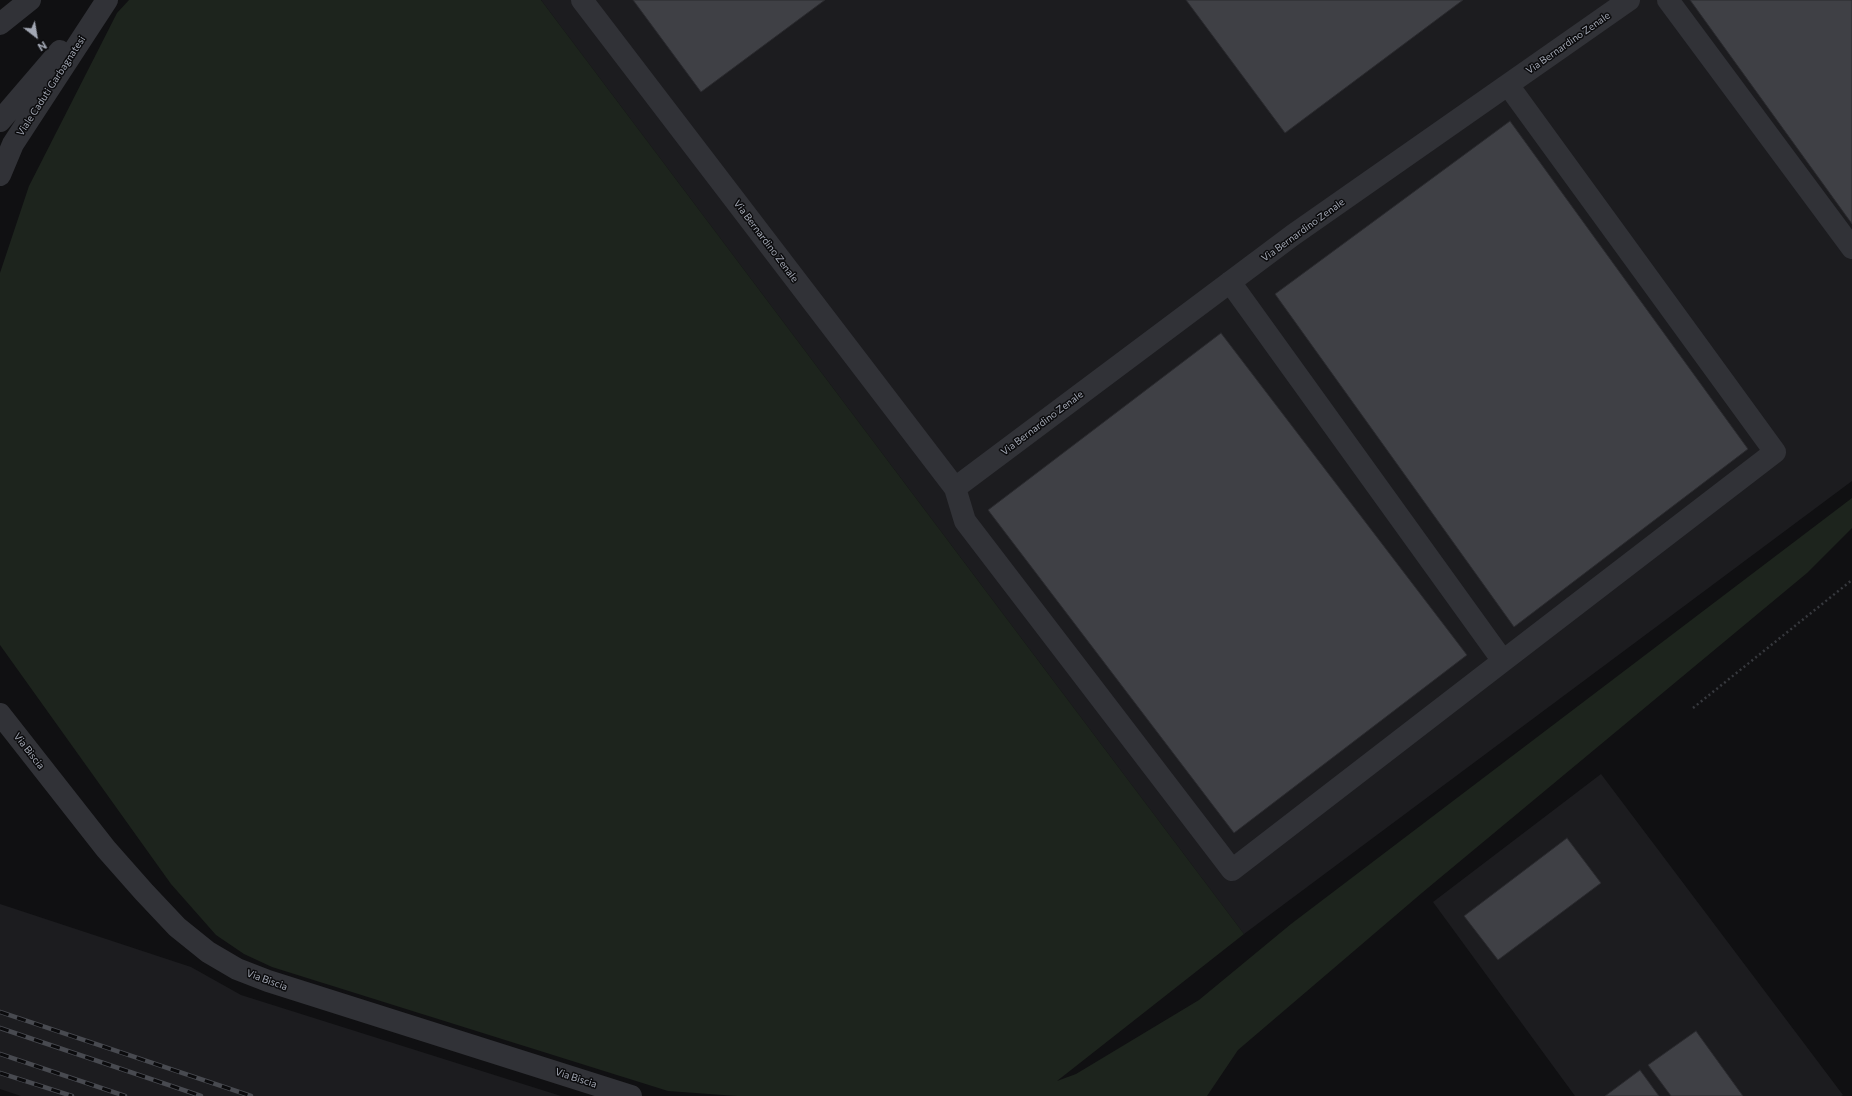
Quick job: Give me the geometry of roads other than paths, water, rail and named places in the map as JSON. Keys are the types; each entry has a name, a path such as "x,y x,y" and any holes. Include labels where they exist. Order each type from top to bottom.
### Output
{"street":[{"path":"0,24 30,0"},
{"name":"Viale Caduti Garbagnatesi","path":"0,121 106,0"},
{"name":"Viale Caduti Garbagnatesi","path":"0,175 13,144 106,0"},
{"name":"Via Bernardino Zenale","path":"582,0 955,488 1293,235 1629,0"},
{"path":"1668,0 1852,248"},
{"path":"955,488 965,521 1232,870 1775,452 1508,85"},
{"path":"1230,282 1503,661"},
{"name":"Via Biscia","path":"0,714 106,849 177,927 208,952 237,969 268,982 631,1096"}],"railway":[{"path":"0,1012 251,1096"},
{"path":"0,1028 201,1096"},
{"path":"0,1054 125,1096"},
{"path":"0,1073 72,1096"}]}
